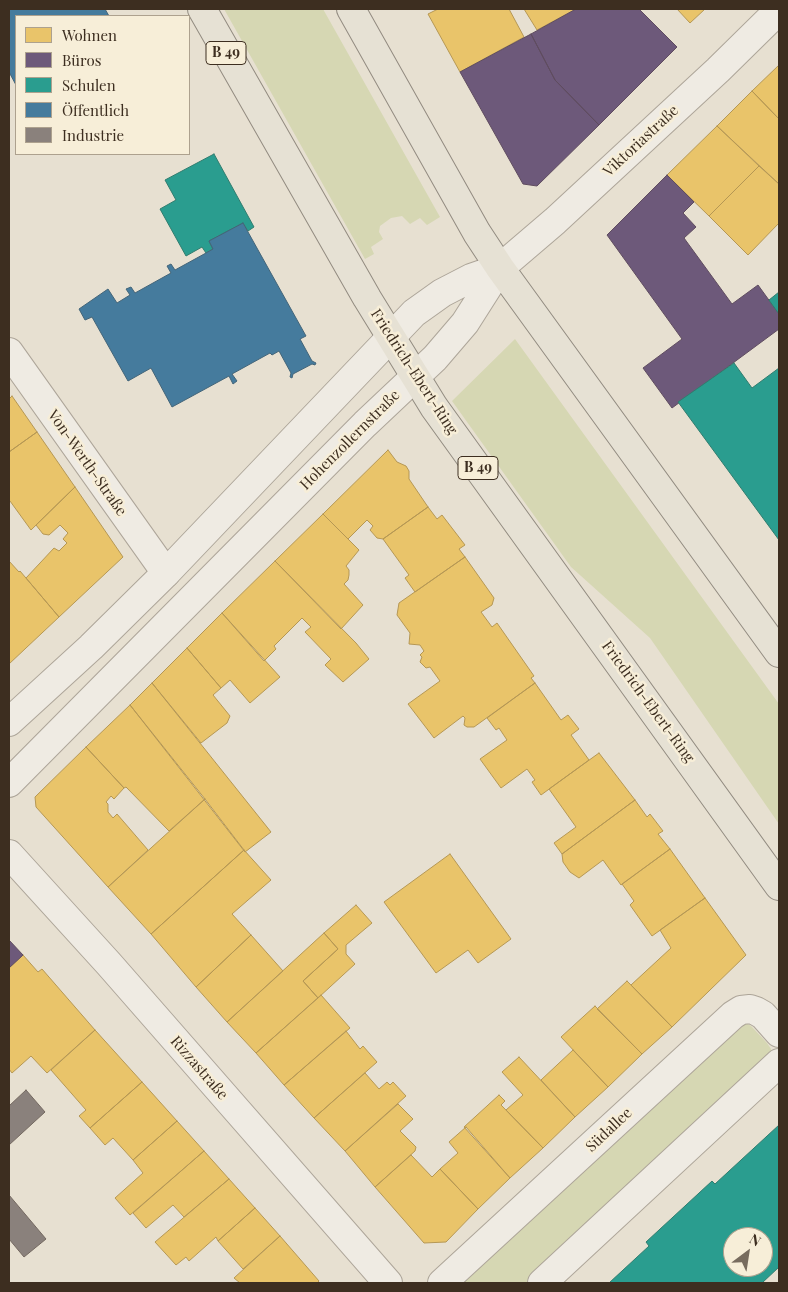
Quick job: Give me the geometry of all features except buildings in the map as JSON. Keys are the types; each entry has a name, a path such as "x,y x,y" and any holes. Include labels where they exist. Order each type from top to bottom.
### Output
{"main road":[{"name":"Friedrich-Ebert-Ring","path":"202,9 414,377 779,886"},
{"path":"350,9 473,226 500,268 779,653"},
{"path":"752,848 779,860"}],"street":[{"name":"Viktoriastraße","path":"500,268 555,221 718,70 779,10"},
{"path":"9,722 91,647 166,573 414,314 442,293 471,278 500,268"},
{"name":"Hohenzollernstraße","path":"9,783 365,424 435,358 466,323 500,268"},
{"name":"Von-Werth-Straße","path":"9,352 166,573"},
{"name":"Rizzastraße","path":"9,854 109,964 388,1283"},
{"name":"Südallee","path":"442,1283 733,1015 742,1010 750,1009 756,1011 763,1015 779,1033"},
{"path":"542,1283 779,1063"}],"green space":[{"path":"224,9 323,9 440,217 427,225 420,218 410,224 402,216 391,218 380,226 379,232 383,239 371,247 374,254 365,259"},
{"path":"515,339 779,704 779,824 650,638 571,567 452,401"},
{"path":"745,1022 767,1043 771,1049 771,1055 529,1283 457,1283"}]}
